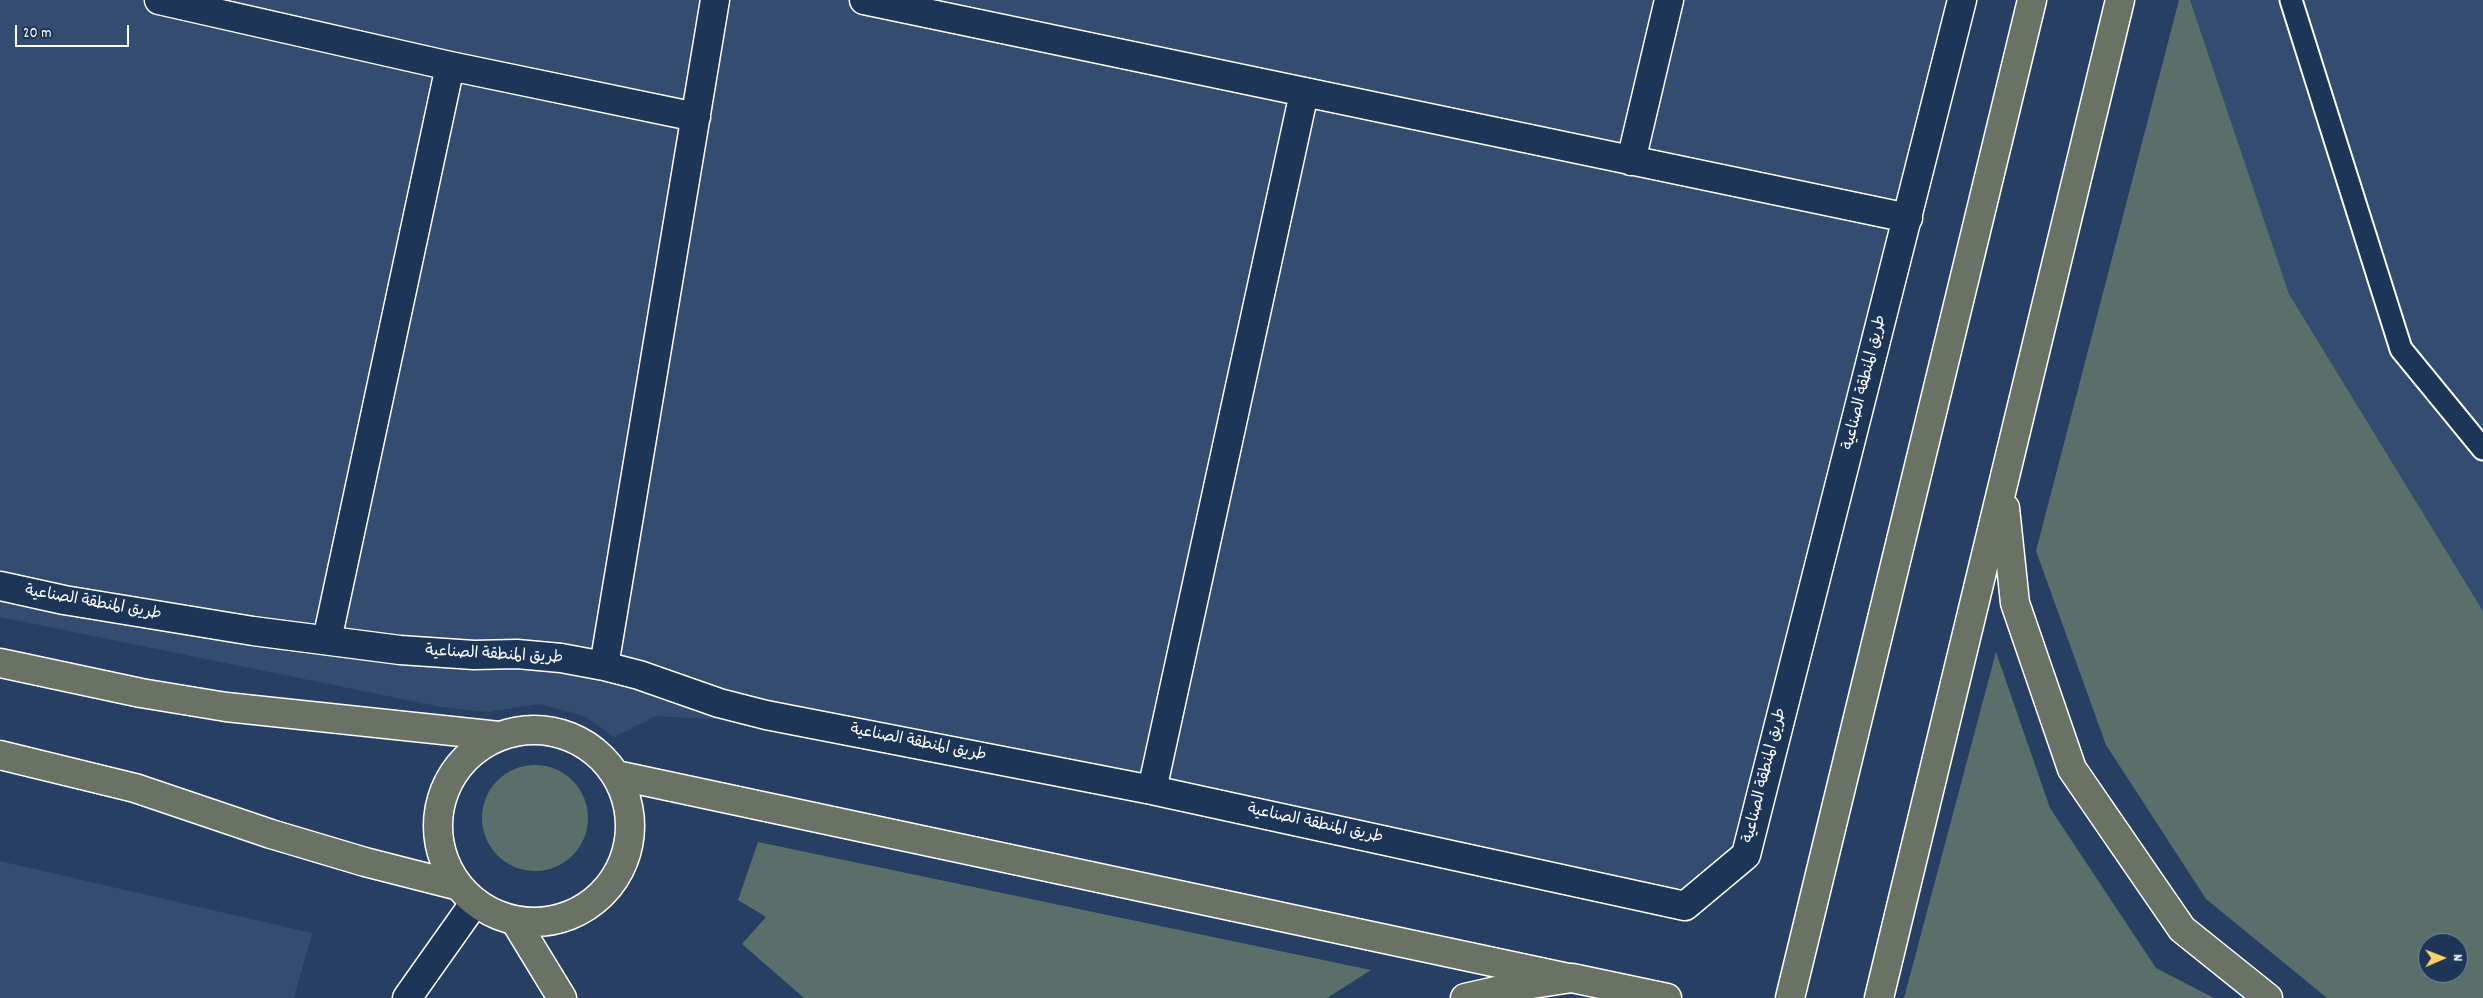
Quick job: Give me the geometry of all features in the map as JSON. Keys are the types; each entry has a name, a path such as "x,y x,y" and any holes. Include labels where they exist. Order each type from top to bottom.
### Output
{"main road":[{"path":"1790,998 2032,0"},
{"path":"1879,998 2120,0"},
{"path":"2003,487 2015,603 2072,769 2182,929 2268,998"},
{"path":"0,662 141,693 226,707 499,736"},
{"path":"520,730 542,730 564,734 584,744 602,758 616,775 625,795 630,817 629,839 623,861 613,881 598,897 580,911 559,919 515,921 494,914 467,894 447,867 441,846 438,823 441,802 450,780 463,762 479,747 499,736 520,730"},
{"path":"0,755 135,788 271,834 467,894"},
{"path":"616,775 1667,998"},
{"path":"515,921 562,998"},
{"path":"1465,998 1518,986 1572,978"}],"street":[{"path":"159,0 450,66 696,117"},
{"path":"604,666 715,0"},
{"path":"864,0 1908,218"},
{"path":"1631,161 1669,0"},
{"name":"طريق المنطقة الصناعية","path":"0,586 83,603 253,631 400,650 560,658 604,666 639,675 719,703 766,715 1152,790 1685,906 1746,855 1962,0"},
{"path":"327,640 450,66"},
{"path":"1152,790 1304,93"},
{"path":"407,998 467,894"}],"lane":[{"path":"2291,0 2401,349 2483,449"}],"shaded area":[{"path":"0,0 1958,0 1746,855 1685,906 740,721 656,716 614,737 584,716 539,704 488,712 441,707 0,617"},
{"path":"2190,0 2483,0 2483,611 2289,294"},
{"path":"0,861 312,933 294,998 0,998"}],"green space":[{"path":"2179,0 2190,0 2289,294 2483,611 2483,998 2327,998 2206,899 2106,745 2036,551"},
{"path":"1996,652 2050,808 2156,968 2214,998 1904,998"},
{"path":"535,765 555,769 572,781 584,798 588,818 584,838 572,855 555,867 535,871 515,867 498,855 486,838 482,818 486,798 498,781 515,769"},
{"path":"758,842 1371,970 1327,998 804,998 742,944 766,917 738,900"}]}
